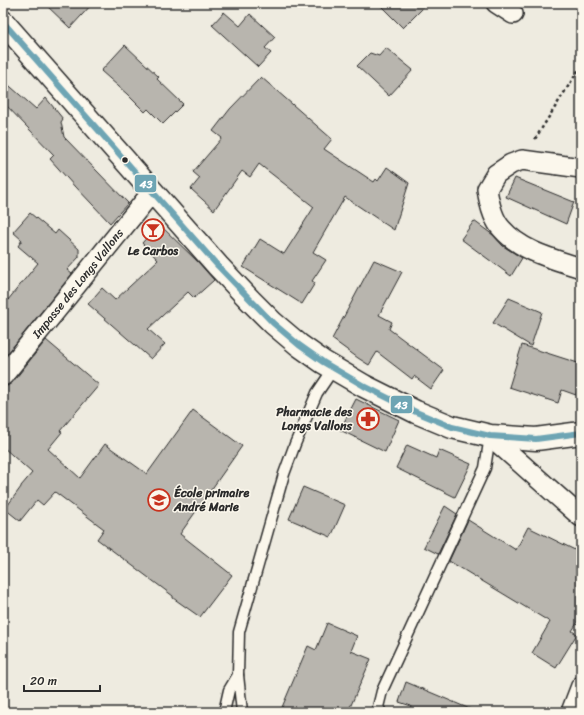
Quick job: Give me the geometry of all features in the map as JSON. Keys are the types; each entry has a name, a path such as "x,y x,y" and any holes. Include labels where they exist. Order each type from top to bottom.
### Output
{"street":[{"path":"496,3 513,14"},
{"path":"5,29 218,266 273,324 299,345 364,386 416,412 452,427 490,436 536,440 581,433"},
{"path":"581,168 522,160 511,164 496,174 487,189 489,203 501,228 513,239 531,250 581,268"},
{"name":"Impasse des Longs Vallons","path":"3,376 152,192"},
{"path":"490,436 581,517"},
{"path":"571,712 581,686"}],"lane":[{"path":"242,712 238,675 239,632 284,474 317,393 334,368"},
{"path":"381,712 378,707 382,691 485,468 490,436"},
{"path":"224,712 229,690 238,675"}],"path":[{"path":"522,160 581,66"}],"building":[{"path":"44,3 93,3 70,28"},
{"path":"378,3 428,3 403,28"},
{"path":"224,12 240,26 250,14 275,37 265,48 271,53 258,67 212,25"},
{"path":"125,45 159,77 157,79 183,104 163,124 148,109 145,112 101,71"},
{"path":"386,48 413,70 389,96 357,66 370,53 379,56"},
{"path":"261,77 332,139 324,149 374,182 376,179 378,181 387,167 409,183 394,230 345,197 313,252 326,260 312,281 315,283 302,304 243,267 260,239 284,254 314,207 259,164 250,177 242,171 214,210 191,189 200,178 193,172 222,138 213,131 230,109"},
{"path":"3,80 36,109 46,98 63,119 61,122 64,137 128,203 110,223 50,159 54,155 3,102"},
{"path":"515,178 574,202 566,224 506,197"},
{"path":"30,213 55,234 58,230 79,249 79,257 67,270 72,274 3,359 3,306 38,263 18,246 22,240 13,232"},
{"path":"474,221 493,235 503,246 522,258 511,276 461,239"},
{"path":"159,224 199,263 214,280 194,298 188,292 148,329 165,344 151,359 88,304 102,288 115,300 158,260 142,243"},
{"path":"374,260 402,272 379,315 392,322 389,329 444,370 431,389 414,376 412,379 377,352 369,365 332,339"},
{"path":"509,298 542,312 531,346 493,323"},
{"path":"46,340 99,385 60,431 62,432 48,449 80,478 105,444 147,474 193,410 242,446 180,534 232,575 200,617 97,539 104,529 55,492 43,505 37,500 20,521 5,509 32,473 3,447 3,387 12,383"},
{"path":"522,345 581,364 581,379 576,395 562,390 558,403 509,387"},
{"path":"356,399 399,420 385,452 340,430"},
{"path":"407,445 436,458 439,450 471,464 455,497 396,468"},
{"path":"303,487 345,505 331,537 289,519"},
{"path":"445,506 457,514 438,554 424,547"},
{"path":"468,520 516,550 528,527 581,553 581,617 572,631 577,634 556,668 532,653 550,622 449,561"},
{"path":"327,623 357,636 351,651 371,659 348,712 280,712 308,646 316,650"},
{"path":"406,682 477,712 408,712 411,706 399,702"}],"transit line":[{"name":"43","path":"3,22 218,266 273,323 299,345 323,362 364,386 416,412 452,427 490,436 536,439 581,433"}],"place":[{"name":"Le Carbos","path":"153,230"},
{"name":"Pharmacie des Longs Vallons","path":"368,419"},
{"name":"École primaire André Marie","path":"159,500"}]}
